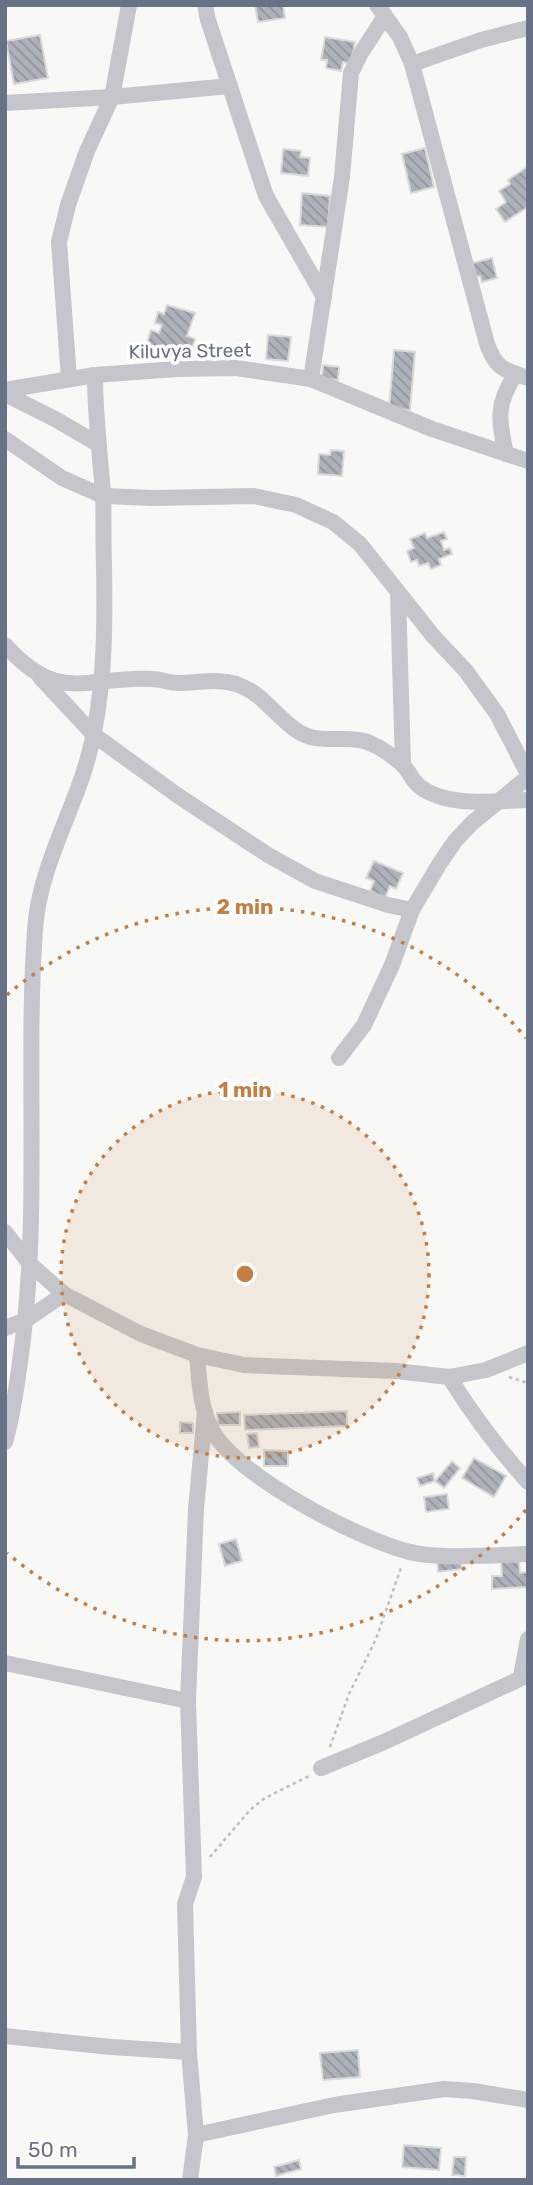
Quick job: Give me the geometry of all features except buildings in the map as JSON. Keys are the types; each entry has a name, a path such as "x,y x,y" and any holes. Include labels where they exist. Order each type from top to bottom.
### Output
{"street":[{"path":"69,379 59,242 68,205 87,151 112,97 129,5"},
{"path":"192,5 206,13 266,196 324,297"},
{"path":"312,379 342,177 351,73 381,11 400,37 412,64 486,344 493,360 502,369 522,376"},
{"path":"412,64 481,40 528,28"},
{"path":"5,103 230,86"},
{"name":"Kiluvya Street","path":"5,392 94,375 236,368 312,379 432,429 528,461"},
{"path":"5,1443 11,1421 26,1320 30,1264 30,996 36,913 52,852 80,783 94,735 102,681 103,496 94,375"},
{"path":"506,454 499,410 504,391 522,376"},
{"path":"5,392 98,444"},
{"path":"5,439 62,478 103,496 254,496 296,505 333,522 360,544 398,594 466,671 497,714 528,775 455,841 412,910 392,965 364,1025 339,1058"},
{"path":"398,594 403,765"},
{"path":"5,645 37,674 94,735 189,803 280,862 315,881 412,910"},
{"path":"37,674 57,682 77,684 153,679 176,683 212,680 235,684 259,694 299,732 315,739 352,739 371,743 403,765 416,784 427,792 455,800 528,800"},
{"path":"5,1232 30,1264 64,1294 141,1334 197,1355 244,1365 396,1371 449,1377 486,1370 528,1353"},
{"path":"5,1328 26,1320 64,1294"},
{"path":"197,1355 205,1412 211,1429 229,1452 257,1475 297,1501 343,1525 407,1552 445,1555 528,1554"},
{"path":"449,1377 481,1426 528,1482"},
{"path":"190,2180 196,2135 189,2052 185,1904 194,1877 188,1701 196,1509 205,1412"},
{"path":"321,1768 384,1742 524,1676 528,1639"},
{"path":"5,1663 188,1701"},
{"path":"5,2036 189,2052"},
{"path":"196,2135 334,2105 444,2089 528,2100"}],"path":[{"path":"194,1877 250,1810 265,1798 321,1768 349,1694 376,1639 407,1552"}]}
